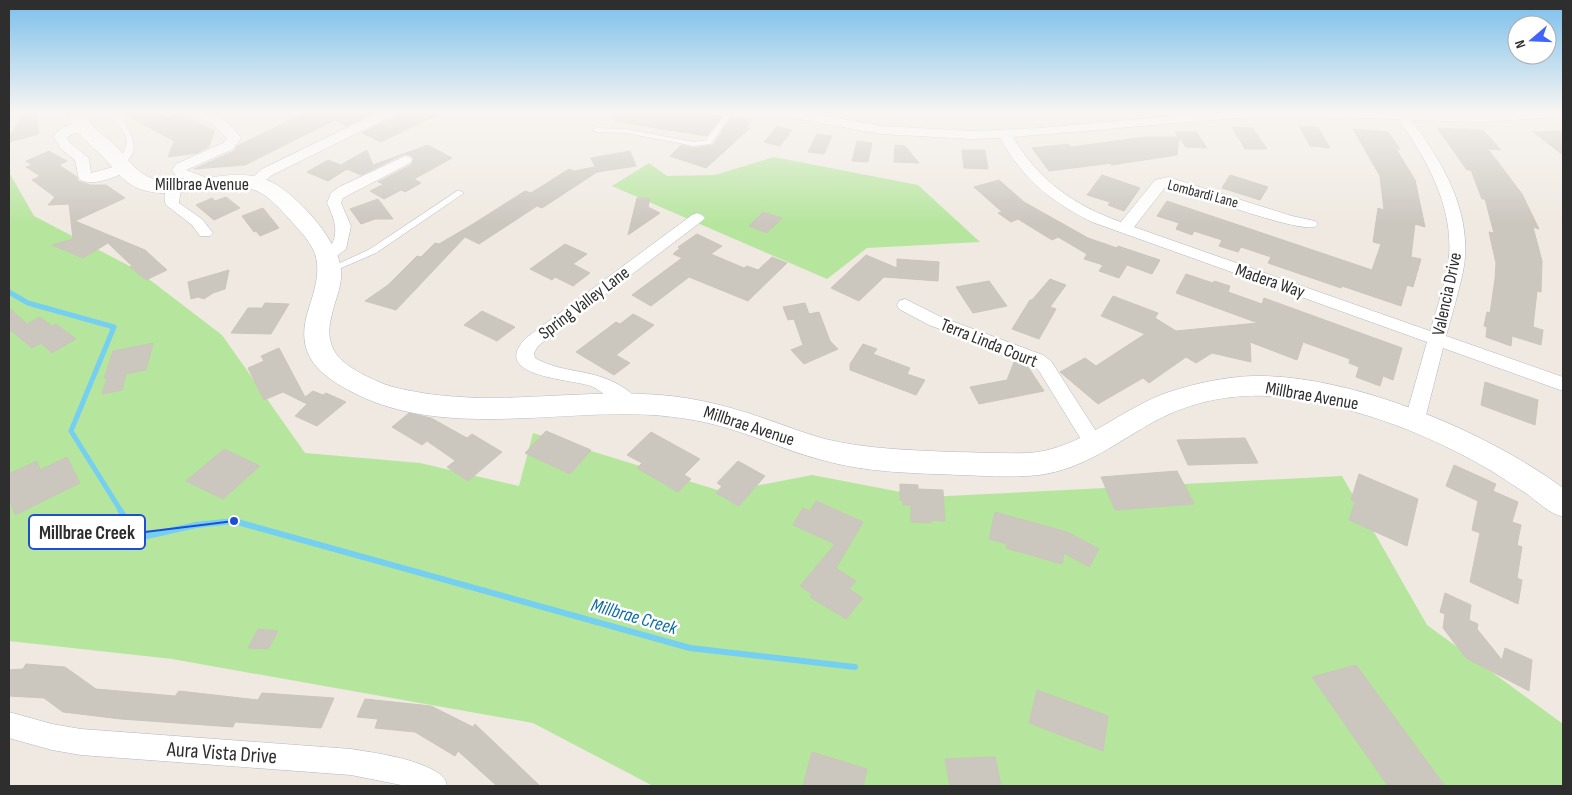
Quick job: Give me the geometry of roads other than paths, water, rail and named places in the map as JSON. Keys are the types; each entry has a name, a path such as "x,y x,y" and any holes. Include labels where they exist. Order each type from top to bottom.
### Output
{"street":[{"path":"71,150 82,158 84,176 86,178 102,176 122,166"},
{"name":"Millbrae Avenue","path":"107,150 122,166 146,183 174,187 240,181 266,187 277,194 318,241 328,263 315,329 316,345 324,361 341,374 363,386 390,396 458,407 536,408 632,404 665,405 696,409 725,416 801,443 839,454 973,464 1049,463 1076,454 1146,412 1167,403 1237,387 1263,386 1337,396 1414,423 1489,457 1563,505"},
{"path":"202,185 202,181 198,177 181,173 181,167 219,150"},
{"path":"252,183 267,172 312,150"},
{"name":"Madera Way","path":"1014,150 1026,169 1054,195 1075,208 1124,230 1563,384"},
{"name":"Valencia Drive","path":"1414,423 1455,271 1458,249 1456,228 1445,184 1434,161 1426,150"},
{"path":"328,263 338,249 344,222 334,203 336,196 344,190 405,160"},
{"name":"Lombardi Lane","path":"1124,230 1160,183 1168,181 1245,205"},
{"path":"174,187 171,195 174,205 197,222 205,233"},
{"path":"1245,205 1289,220 1310,224"},
{"name":"Spring Valley Lane","path":"632,404 615,390 592,379 536,366 528,361 525,356 526,348 697,218"},
{"name":"Terra Linda Court","path":"905,305 942,324 1037,359 1045,366 1094,444"},
{"name":"Aura Vista Drive","path":"9,725 52,737 81,742 351,762 390,768 426,781 434,786"}],"lane":[{"path":"122,166 130,150"},
{"path":"328,263 372,251 460,193"}],"waterway":[{"name":"Millbrae Creek","path":"9,292 28,303 114,327 71,431 121,511"},
{"name":"Millbrae Creek","path":"120,510 138,538 196,525 234,521 690,648 855,667"}],"place":[{"name":"Millbrae Creek","path":"234,521"}]}
